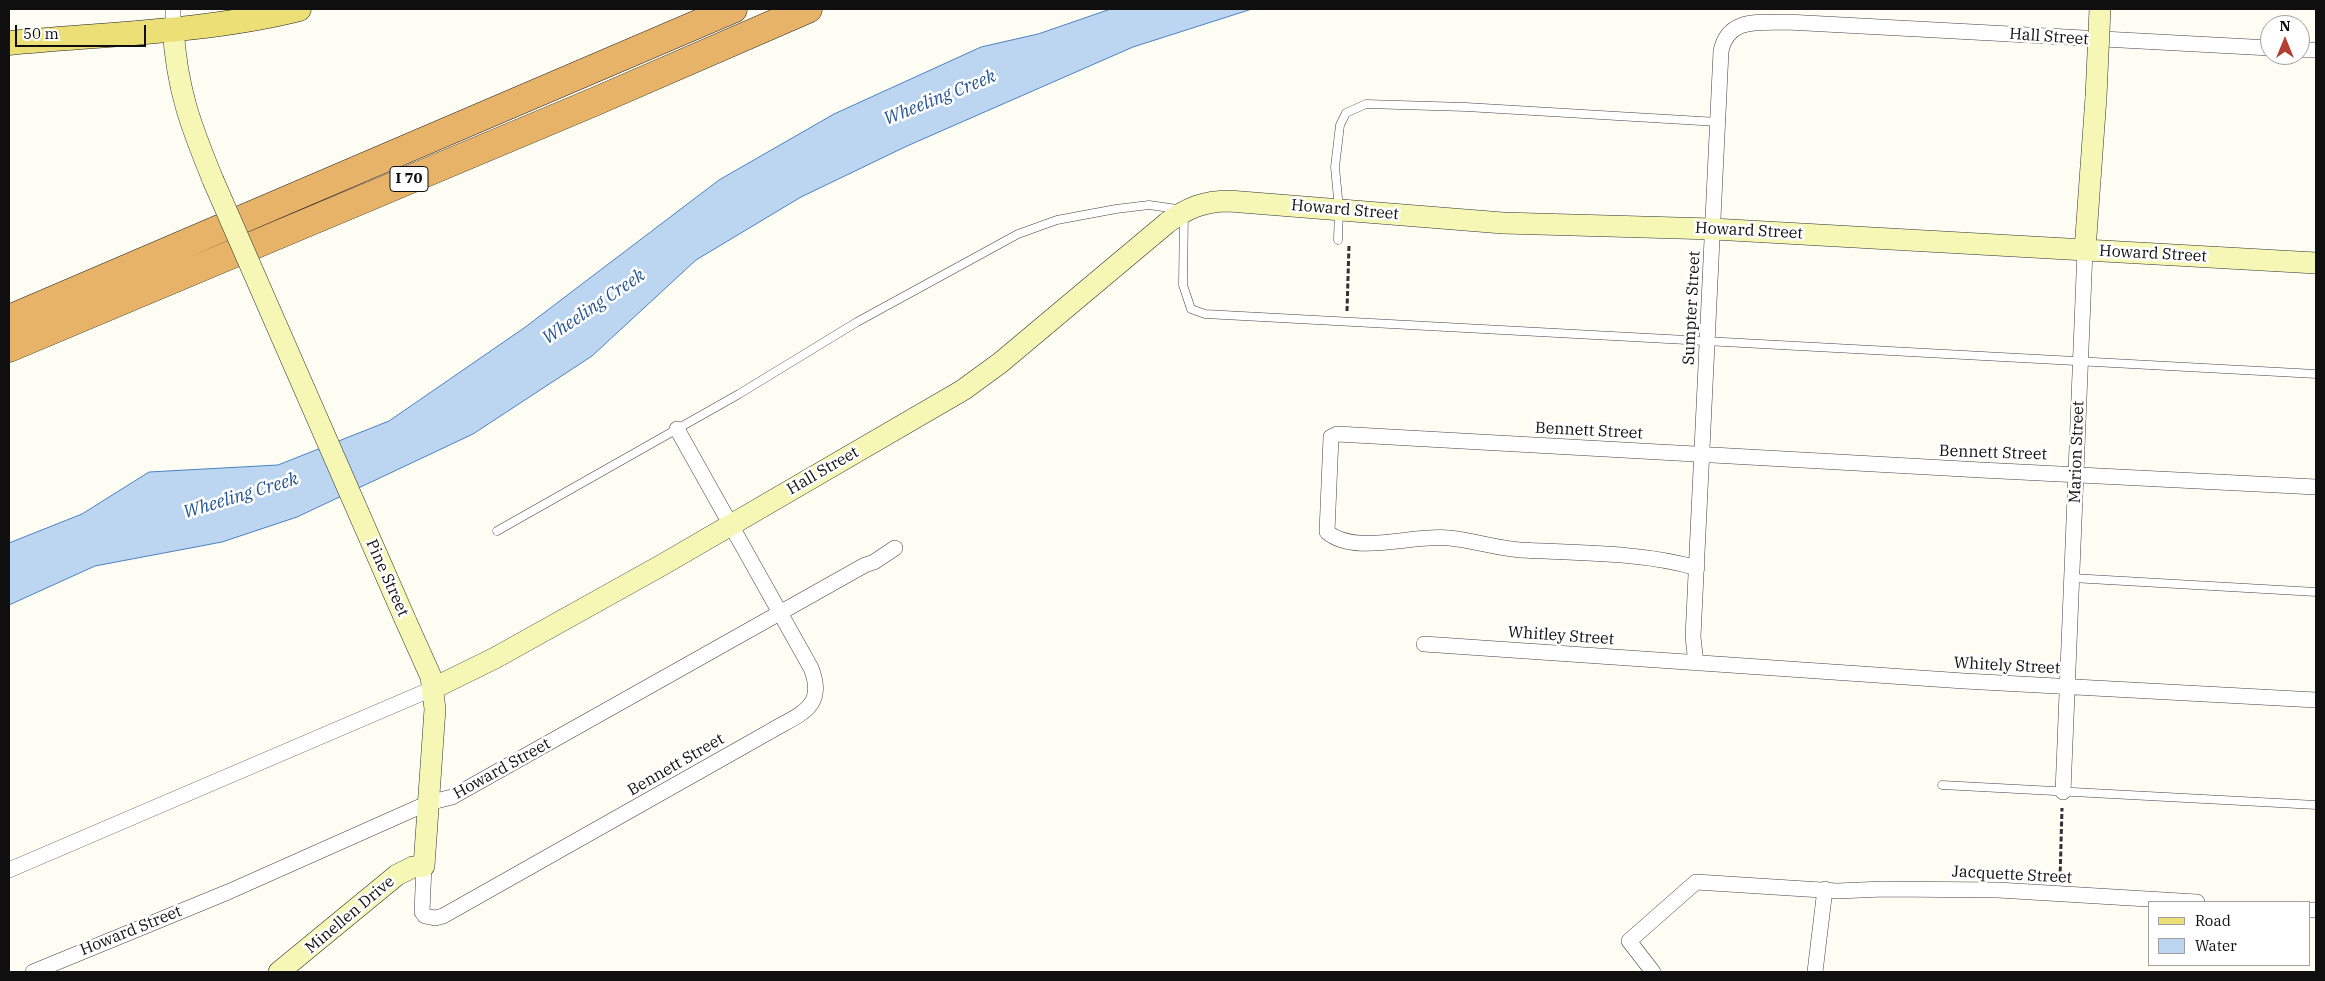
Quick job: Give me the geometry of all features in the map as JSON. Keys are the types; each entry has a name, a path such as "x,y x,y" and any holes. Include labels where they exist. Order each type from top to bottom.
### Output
{"highway":[{"name":"I 70","path":"9,319 733,9"},
{"name":"I 70","path":"9,348 808,9"}],"main road":[{"path":"9,42 173,18 245,20 298,9"}],"street":[{"name":"Marion Street","path":"2063,792 2085,250 2100,9"},
{"name":"Pine Street","path":"173,18 183,100 190,125 434,688 435,709 422,912 424,916 430,918 443,916 502,884"},
{"name":"Sumpter Street","path":"1696,663 1693,637 1723,40 1731,30 1749,24 1828,24"},
{"name":"Hall Street","path":"1828,24 2260,47"},
{"name":"Howard Street","path":"1184,210 1214,201 1503,224 1713,229 2316,263"},
{"name":"Hall Street","path":"434,688 503,654 964,390 1000,363 1184,210"},
{"name":"Bennett Street","path":"502,884 769,732 809,707 815,699 816,680 800,646 677,429"},
{"name":"Bennett Street","path":"1696,568 1661,560 1494,547 1450,538 1425,536 1351,543 1335,539 1327,532 1331,437 1337,434 2316,486"},
{"name":"Howard Street","path":"33,972 228,892 428,803 452,797 780,610 865,564 874,562 895,548"},
{"name":"Whitley Street","path":"1424,644 1696,663"},
{"name":"Whitely Street","path":"1696,663 2316,700"},
{"path":"9,870 434,688"},
{"name":"Minellen Drive","path":"279,972 397,875 413,867 424,866"},
{"name":"Jacquette Street","path":"1653,972 1629,941 1696,882 1825,889 1998,890 2180,901"},
{"path":"1815,972 1825,889"}],"lane":[{"path":"1338,240 1339,210 1335,167 1340,125 1346,113 1366,104 1466,107 1718,122"},
{"path":"497,531 677,429 857,322 1026,231 1056,220 1149,205 1184,210 1183,285 1191,309 1205,314 2316,374"},
{"path":"2072,578 2316,592"},
{"path":"1942,785 2316,805"}],"path":[{"path":"1347,322 1349,240"},
{"path":"2059,894 2063,792"}],"water":[{"name":"Wheeling Creek","path":"1111,9 1252,9 1133,47 907,146 801,197 696,260 592,356 473,434 297,517 222,542 95,566 9,605 9,543 82,514 149,472 278,465 389,421 524,328 719,180 834,114 981,47 1038,34"}]}
